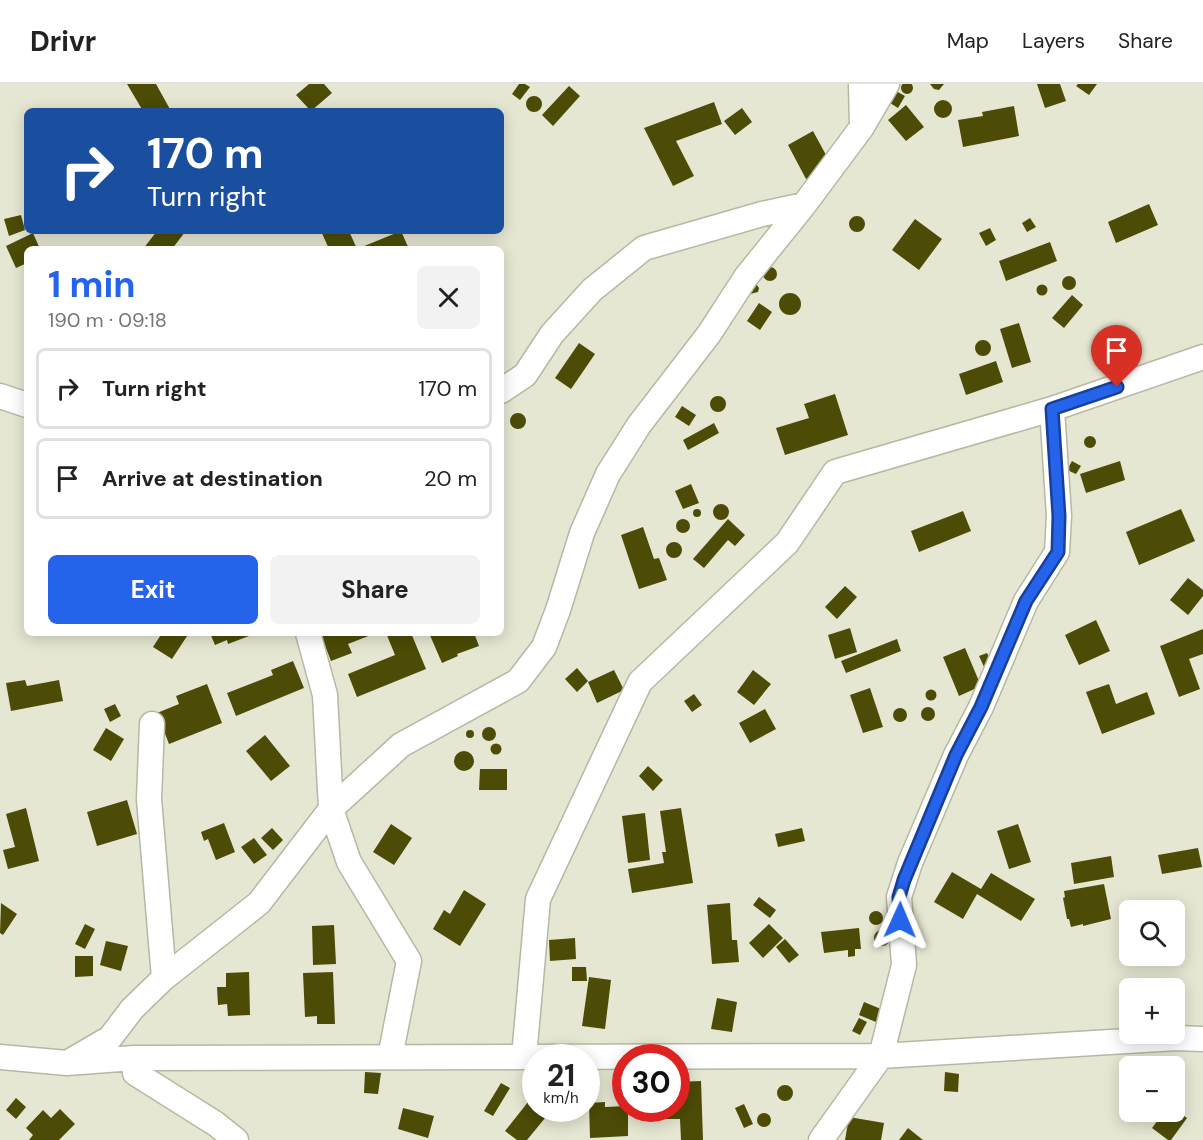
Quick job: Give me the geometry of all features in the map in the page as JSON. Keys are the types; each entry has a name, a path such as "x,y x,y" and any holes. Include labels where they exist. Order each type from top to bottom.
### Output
{"street":[{"path":"861,84 862,127"},
{"path":"68,1063 110,1038 132,1009 164,978 259,903 331,809 401,745 518,681 544,647 582,533 608,474 639,425 709,334 746,277 804,205 862,127 887,84"},
{"path":"504,389 525,375 552,334 592,290 644,248 762,214 804,205"},
{"path":"525,1044 538,899 640,682 788,543 835,472 1052,409 1203,357"},
{"path":"0,396 24,404"},
{"path":"821,1140 881,1056 904,965 899,897 910,863 1026,601 1058,552 1059,516 1052,409"},
{"path":"309,636 325,694 331,809 349,862 409,961 390,1057"},
{"path":"152,724 149,799 164,978"},
{"path":"600,1057 881,1056 1176,1038 1203,1039"},
{"path":"0,1058 68,1063 134,1058 522,1057"},
{"path":"134,1058 135,1073 216,1124 236,1140"}],"building":[{"path":"907,82 913,88 907,94 901,88"},
{"path":"127,84 156,84 169,108 141,108"},
{"path":"309,84 324,84 332,93 314,108 308,108 296,95"},
{"path":"519,84 530,87 520,100 512,94"},
{"path":"930,84 944,84 939,90 934,89"},
{"path":"1037,84 1060,84 1066,101 1045,108"},
{"path":"1078,84 1097,84 1089,95 1076,86"},
{"path":"569,86 580,96 553,126 542,115"},
{"path":"896,91 905,96 898,108 890,103"},
{"path":"534,96 542,104 534,112 526,104"},
{"path":"943,100 949,103 952,109 949,115 943,118 937,115 934,109 937,103"},
{"path":"714,102 722,124 676,141 694,176 673,186 644,128"},
{"path":"906,105 924,127 906,141 888,120"},
{"path":"1014,106 1019,136 963,147 958,120 983,116 982,112"},
{"path":"742,108 752,122 735,135 724,121"},
{"path":"813,131 832,166 806,179 788,145"},
{"path":"1149,204 1158,225 1116,243 1108,222"},
{"path":"21,215 24,230 9,236 4,219"},
{"path":"857,216 865,224 857,232 849,224"},
{"path":"1030,218 1036,227 1027,232 1022,223"},
{"path":"915,219 942,239 919,270 892,250"},
{"path":"990,228 996,240 986,246 979,233"},
{"path":"33,234 39,246 24,246 24,264 16,268 6,246"},
{"path":"155,234 183,234 174,246 145,246"},
{"path":"322,234 350,234 356,246 328,246"},
{"path":"394,234 402,234 408,246 364,246"},
{"path":"1050,242 1057,261 1006,281 999,261"},
{"path":"770,267 775,269 777,274 775,279 770,281 765,279 763,274 765,269"},
{"path":"1066,276 1072,276 1076,283 1072,290 1066,290 1062,286 1062,280"},
{"path":"755,282 759,288 758,292 750,294 747,291"},
{"path":"1042,285 1046,286 1046,294 1042,295 1038,294 1037,290 1038,286"},
{"path":"790,293 798,296 801,304 798,312 790,315 782,312 779,304 782,296"},
{"path":"1072,295 1083,305 1064,328 1052,318"},
{"path":"759,303 772,312 760,330 747,321"},
{"path":"1019,323 1031,362 1012,368 1000,329"},
{"path":"983,340 991,348 983,356 975,348"},
{"path":"579,343 595,354 571,389 555,378"},
{"path":"996,361 1003,382 966,395 959,374"},
{"path":"835,394 848,435 785,455 776,428 809,418 804,404"},
{"path":"718,396 726,404 718,412 710,404"},
{"path":"682,406 696,415 689,426 675,417"},
{"path":"518,413 526,421 518,429 510,421"},
{"path":"714,423 719,433 688,450 683,440"},
{"path":"1090,436 1096,442 1090,448 1084,442"},
{"path":"1072,461 1081,466 1076,474 1067,470"},
{"path":"1120,461 1125,480 1086,493 1080,474"},
{"path":"691,484 699,503 683,509 675,491"},
{"path":"721,504 729,512 721,520 713,512"},
{"path":"697,509 701,513 697,517 693,513"},
{"path":"1181,509 1195,541 1139,565 1126,532"},
{"path":"963,511 971,531 919,552 911,531"},
{"path":"683,519 688,521 690,526 688,531 683,533 678,531 676,526 678,521"},
{"path":"728,519 745,535 735,546 728,540 704,568 693,559"},
{"path":"643,527 654,559 659,558 667,580 639,589 621,535"},
{"path":"674,542 680,544 682,550 680,556 674,558 668,556 666,550 668,544"},
{"path":"1188,578 1203,590 1203,596 1188,615 1170,600"},
{"path":"845,586 857,597 837,619 825,607"},
{"path":"1096,620 1110,651 1079,665 1065,635"},
{"path":"850,628 857,652 835,659 828,635"},
{"path":"1203,629 1203,654 1189,659 1200,689 1179,697 1160,646"},
{"path":"160,636 187,636 172,659 153,647"},
{"path":"211,636 249,636 228,644 227,640 215,645"},
{"path":"321,636 368,636 348,644 352,653 331,661"},
{"path":"387,636 412,636 426,669 357,697 348,674 395,655"},
{"path":"430,636 475,636 479,646 457,654 458,656 442,663"},
{"path":"897,639 901,651 846,673 841,661"},
{"path":"965,648 981,686 959,696 943,657"},
{"path":"987,653 993,665 985,669 979,656"},
{"path":"293,661 304,688 236,716 227,693 273,675 271,670"},
{"path":"577,668 588,681 577,692 565,679"},
{"path":"614,670 624,690 597,703 588,682"},
{"path":"753,670 771,684 754,705 737,692"},
{"path":"25,680 27,686 59,680 63,701 11,711 6,683"},
{"path":"207,684 222,723 169,744 157,713 179,704 176,696"},
{"path":"1109,684 1116,704 1147,692 1155,714 1102,734 1086,692"},
{"path":"870,688 883,727 863,733 850,695"},
{"path":"931,690 935,691 935,699 931,700 927,699 926,695 927,691"},
{"path":"694,694 702,705 692,712 684,701"},
{"path":"115,704 121,716 110,722 104,709"},
{"path":"925,707 931,707 935,714 931,721 925,721 921,717 921,711"},
{"path":"897,708 903,708 907,715 903,722 897,722 893,718 893,712"},
{"path":"765,709 776,729 750,743 739,723"},
{"path":"489,727 494,729 496,734 494,739 489,741 484,739 482,734 484,729"},
{"path":"106,728 124,739 111,761 93,750"},
{"path":"470,730 474,734 470,738 466,734"},
{"path":"265,735 290,766 271,781 246,751"},
{"path":"496,744 500,745 500,753 496,754 492,753 491,749 492,745"},
{"path":"464,751 471,754 474,761 471,768 464,771 457,768 454,761 457,754"},
{"path":"648,766 663,780 653,791 639,776"},
{"path":"480,769 507,769 507,790 479,790"},
{"path":"127,800 137,834 97,846 87,812"},
{"path":"26,808 39,861 8,869 3,850 15,847 6,814"},
{"path":"681,808 693,883 632,893 628,869 664,863 662,852 666,852 660,811"},
{"path":"645,813 650,860 628,863 622,816"},
{"path":"224,823 235,852 216,860 208,839 204,841 201,832"},
{"path":"391,824 412,838 394,865 373,852"},
{"path":"1018,824 1031,862 1009,869 997,831"},
{"path":"272,828 283,840 273,850 261,838"},
{"path":"802,828 805,841 778,847 775,834"},
{"path":"254,838 267,855 254,864 241,847"},
{"path":"1198,848 1202,867 1162,874 1158,855"},
{"path":"1111,856 1114,877 1074,884 1071,863"},
{"path":"952,872 981,889 991,873 1035,899 1021,921 977,894 963,919 934,902"},
{"path":"1104,884 1111,919 1071,927 1067,919 1064,891"},
{"path":"464,890 486,904 460,946 433,929 444,910 450,914"},
{"path":"759,897 776,910 770,918 753,905"},
{"path":"1,903 17,914 3,935 0,933"},
{"path":"730,903 732,940 737,940 739,962 712,964 707,905"},
{"path":"876,911 881,913 883,918 881,923 876,925 871,923 869,918 871,913"},
{"path":"85,924 95,929 85,949 75,944"},
{"path":"769,924 783,938 763,958 749,943"},
{"path":"334,925 336,964 313,965 312,926"},
{"path":"859,928 861,949 855,949 855,956 848,957 848,950 824,953 821,932"},
{"path":"879,930 885,930 890,938 888,944 879,946 874,941 874,935"},
{"path":"575,938 576,959 550,961 549,940"},
{"path":"785,939 799,955 789,963 776,947"},
{"path":"106,941 128,946 121,971 100,965"},
{"path":"75,956 93,956 93,976 75,977"},
{"path":"572,967 586,967 587,981 572,981"},
{"path":"249,972 250,1015 228,1016 227,1004 218,1005 217,987 226,987 226,973"},
{"path":"333,972 335,1024 317,1024 317,1016 305,1017 303,973"},
{"path":"589,977 611,980 605,1029 582,1026"},
{"path":"717,998 737,1002 732,1032 711,1029"},
{"path":"864,1002 881,1009 876,1022 859,1015"},
{"path":"859,1018 867,1022 860,1035 852,1031"},
{"path":"365,1072 381,1073 378,1094 364,1093"},
{"path":"945,1072 959,1074 958,1092 944,1091"},
{"path":"690,1081 701,1081 703,1140 681,1140 680,1122 690,1122"},
{"path":"501,1083 510,1088 493,1116 484,1111"},
{"path":"785,1085 793,1093 785,1101 777,1093"},
{"path":"16,1098 26,1107 16,1119 6,1110"},
{"path":"600,1102 605,1102 605,1107 612,1107 612,1122 628,1122 628,1136 590,1138 590,1122 600,1122"},
{"path":"744,1104 753,1124 744,1128 735,1108"},
{"path":"403,1108 434,1116 428,1138 398,1129"},
{"path":"60,1109 75,1124 59,1140 29,1140 33,1135 26,1128 43,1110 51,1118"},
{"path":"522,1110 522,1122 542,1122 527,1140 517,1140 505,1131"},
{"path":"764,1113 769,1115 771,1120 769,1125 764,1127 759,1125 757,1120 759,1115"},
{"path":"849,1117 884,1123 881,1140 845,1140"},
{"path":"1156,1122 1184,1122 1171,1140 1152,1128"},
{"path":"908,1128 923,1140 899,1140"}],"route":[{"path":"900,920 899,897 904,880 956,755 981,707 1026,601 1058,552 1059,516 1052,409 1117,387"}]}
